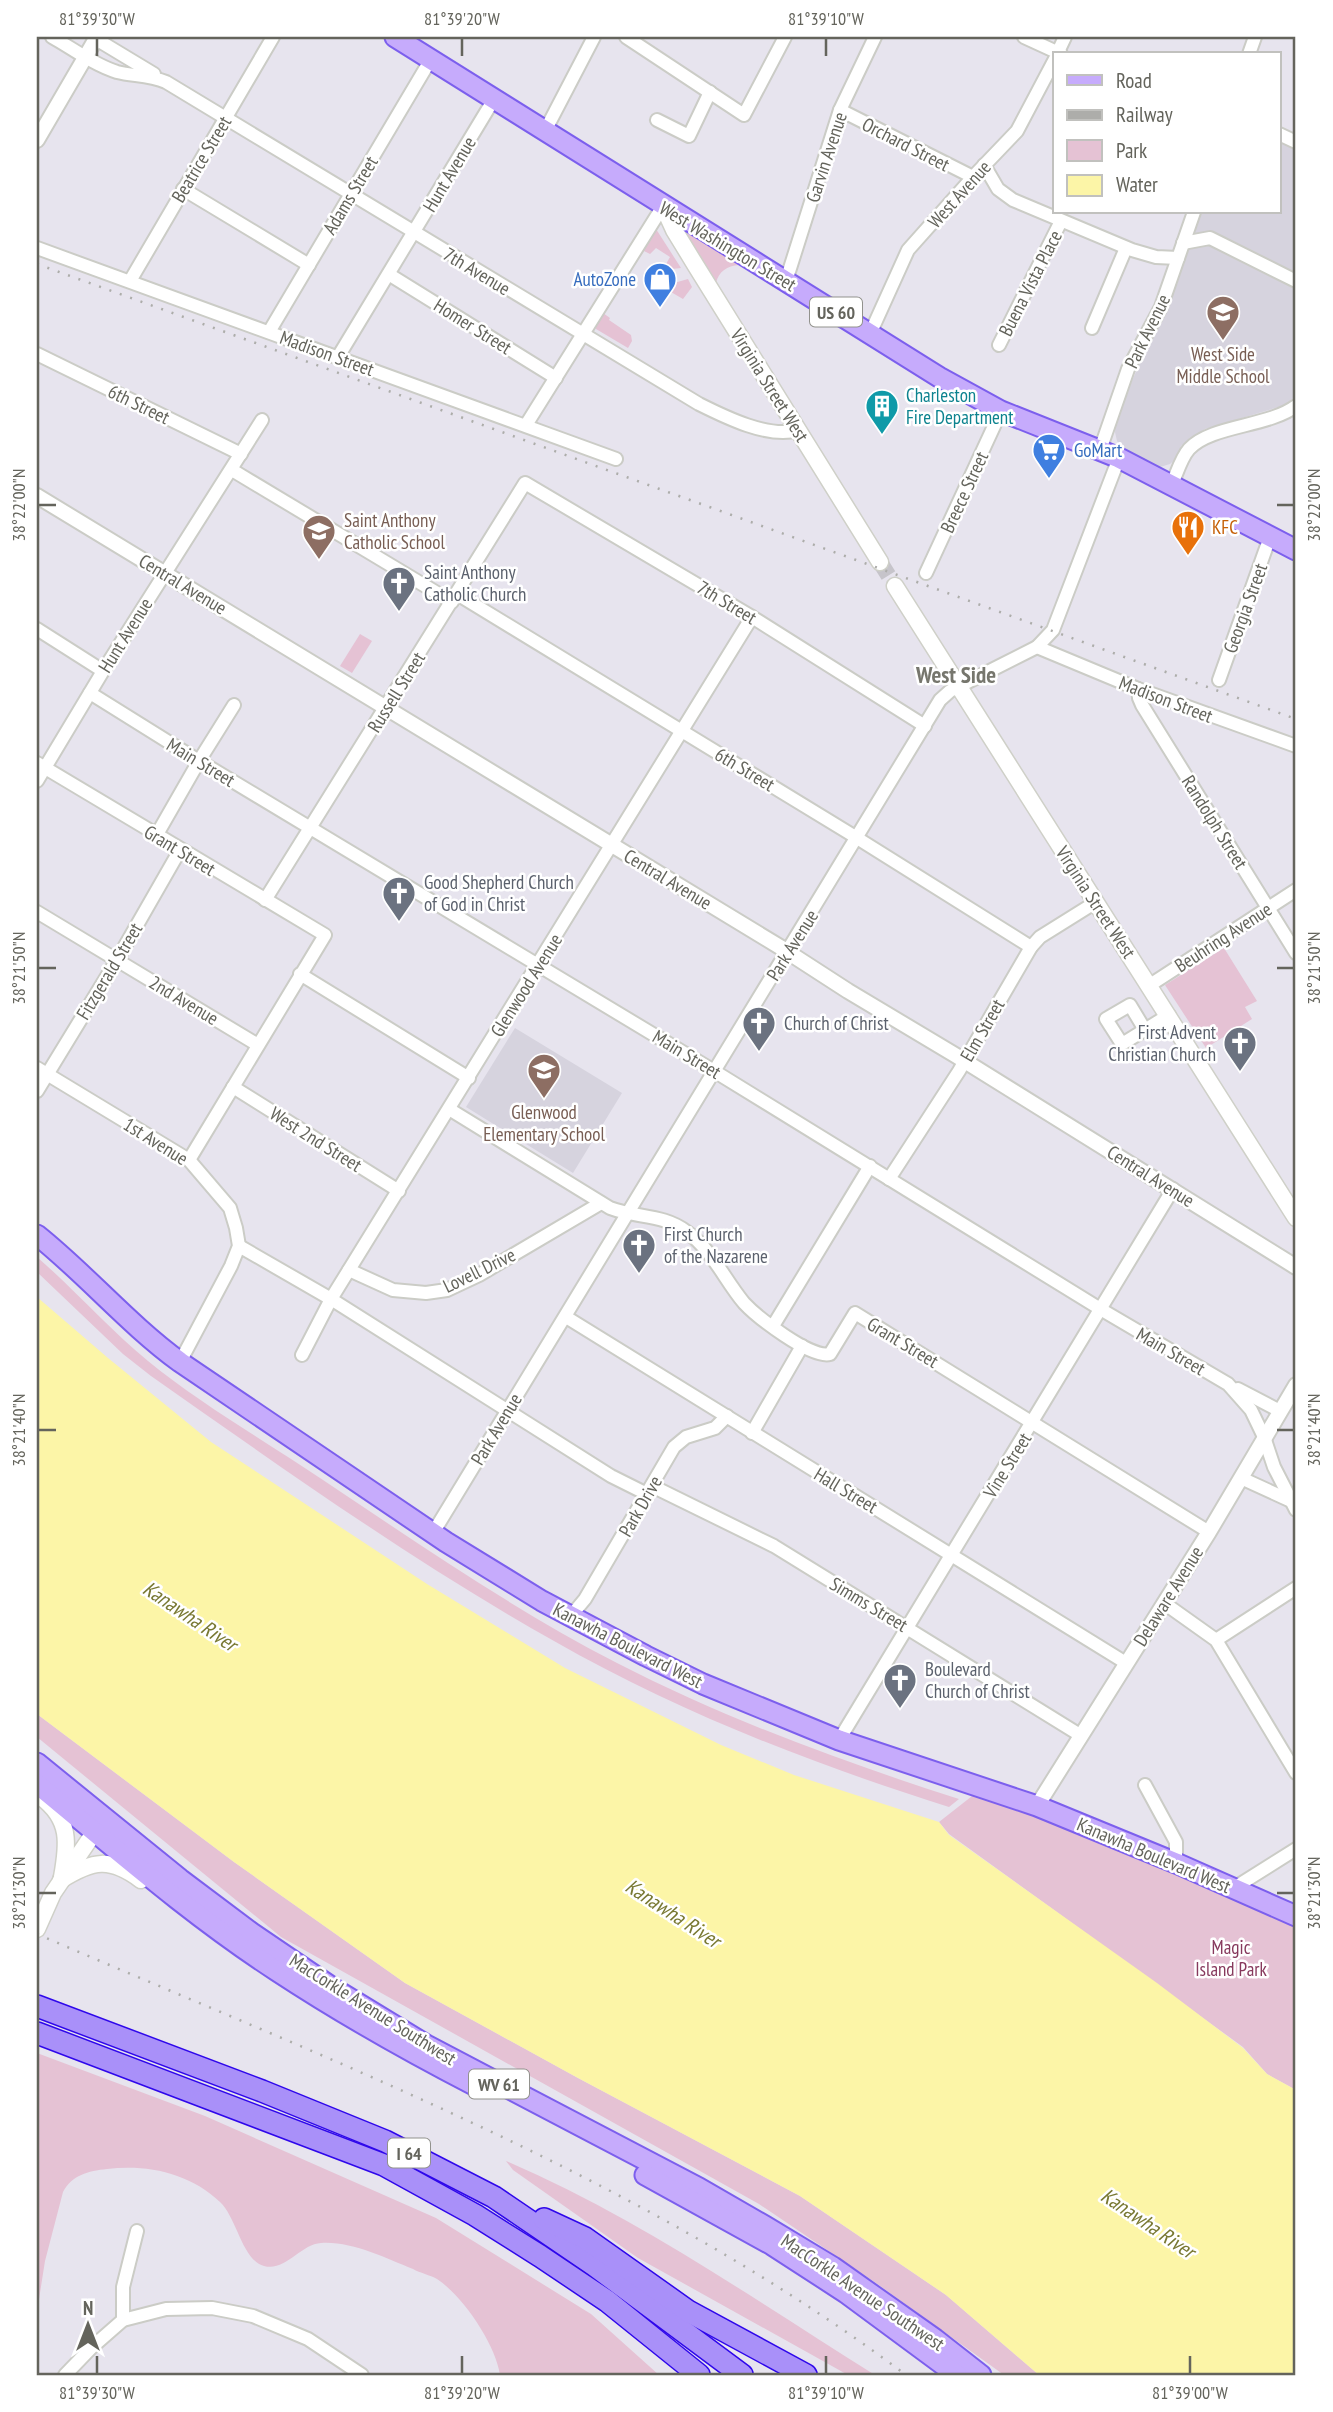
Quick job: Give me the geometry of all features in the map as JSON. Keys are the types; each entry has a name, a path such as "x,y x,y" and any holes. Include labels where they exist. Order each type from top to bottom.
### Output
{"highway":[{"name":"I 64","path":"37,2006 250,2086 385,2141 494,2197 594,2265 741,2375"},
{"name":"I 64","path":"37,2033 384,2165 475,2215 607,2301 699,2375"},
{"path":"494,2197 584,2238 688,2311 806,2375"},
{"path":"607,2301 680,2375"}],"main road":[{"name":"West Washington Street","path":"395,37 939,377 1001,411 1119,458 1296,550"},
{"name":"Virginia Street West","path":"663,206 674,230 880,562"},
{"name":"Virginia Street West","path":"895,586 1295,1214"},
{"name":"Kanawha Boulevard West","path":"37,1235 70,1262 148,1338 180,1362 433,1533 570,1617 703,1684 839,1740 1037,1806 1296,1916"},
{"name":"MacCorkle Avenue Southwest","path":"37,1763 100,1824 217,1928 276,1971 384,2036 772,2245 846,2293 957,2375"},
{"name":"MacCorkle Avenue Southwest","path":"37,1784 137,1845 252,1933 428,2046 699,2188 765,2226 844,2275 981,2375"},
{"path":"37,1795 48,1803 64,1825 66,1845 61,1880"},
{"path":"37,1928 61,1880 100,1824"},
{"path":"61,1880 88,1865 112,1864 129,1871 196,1919 217,1928"}],"street":[{"name":"7th Avenue","path":"52,37 117,72 147,75 166,82"},
{"name":"Beatrice Street","path":"130,281 273,37"},
{"path":"545,131 594,37"},
{"path":"626,37 744,115 785,37"},
{"name":"Garvin Avenue","path":"786,281 840,110 875,37"},
{"path":"1024,37 1053,52"},
{"name":"7th Avenue","path":"96,38 698,404 721,415 774,431 799,430"},
{"path":"37,139 96,38"},
{"name":"Adams Street","path":"269,331 431,59"},
{"name":"West Avenue","path":"870,334 908,250 972,177 1017,131 1053,64"},
{"path":"657,120 689,136 710,92"},
{"name":"Hunt Avenue","path":"338,357 494,99"},
{"name":"Orchard Street","path":"840,110 972,177"},
{"path":"1280,134 1296,142"},
{"path":"984,165 993,183 1007,196 1126,248 1156,257 1178,258"},
{"path":"183,189 309,265"},
{"path":"526,425 663,206"},
{"name":"Park Avenue","path":"1100,450 1128,369 1161,307 1193,214"},
{"name":"Buena Vista Place","path":"999,345 1061,221"},
{"path":"1183,243 1210,238 1296,281"},
{"name":"Madison Street","path":"37,248 616,459"},
{"path":"1092,328 1126,248"},
{"name":"Homer Street","path":"390,275 556,378"},
{"name":"6th Street","path":"37,354 242,454"},
{"path":"1172,484 1189,449 1204,439 1265,421 1296,406"},
{"name":"Breece Street","path":"926,573 1001,411"},
{"name":"Hunt Avenue","path":"37,781 41,765 90,693 262,421"},
{"name":"Park Avenue","path":"433,1533 940,700 1037,647 1053,630 1119,458"},
{"name":"6th Street","path":"232,470 682,731 1031,947"},
{"name":"Russell Street","path":"265,900 525,483"},
{"name":"7th Street","path":"525,483 752,617 925,726"},
{"name":"Central Avenue","path":"37,496 788,952 1296,1266"},
{"name":"Georgia Street","path":"1219,680 1270,537"},
{"name":"Glenwood Avenue","path":"302,1355 331,1299 752,617"},
{"path":"37,629 103,671"},
{"name":"Madison Street","path":"1037,647 1138,689 1296,746"},
{"name":"Randolph Street","path":"1138,689 1142,705 1296,953"},
{"name":"Main Street","path":"90,693 714,1070 1102,1310 1228,1384 1251,1410 1293,1505"},
{"path":"156,836 234,705"},
{"name":"Grant Street","path":"41,765 325,935 300,974"},
{"name":"Fitzgerald Street","path":"37,1091 42,1071 117,960 180,850"},
{"name":"Beuhring Avenue","path":"1150,985 1296,890"},
{"name":"Elm Street","path":"889,1179 964,1061 1031,947 1040,937 1096,902"},
{"name":"2nd Avenue","path":"37,912 258,1045"},
{"path":"190,1160 300,974 469,1078"},
{"path":"1145,1030 1169,1015"},
{"name":"1st Avenue","path":"42,1071 190,1160 230,1208 239,1246"},
{"name":"West 2nd Street","path":"233,1087 399,1191"},
{"name":"Grant Street","path":"449,1109 601,1203 628,1215 661,1219 685,1230 712,1255 747,1306 802,1346 823,1356 830,1354 855,1313 1209,1532"},
{"path":"773,1326 870,1166"},
{"name":"Vine Street","path":"839,1740 1173,1189"},
{"name":"Lovell Drive","path":"349,1270 393,1290 426,1293 447,1290 479,1275 601,1203"},
{"path":"180,1362 239,1246 331,1299"},
{"name":"Simms Street","path":"331,1299 611,1476 770,1544 1080,1735"},
{"name":"Hall Street","path":"566,1317 1126,1663"},
{"path":"752,1433 802,1346"},
{"path":"1228,1384 1280,1411"},
{"name":"Delaware Avenue","path":"1037,1806 1209,1532 1296,1385"},
{"name":"Park Drive","path":"570,1617 585,1599 678,1442 695,1433 715,1428 727,1416"},
{"path":"1241,1478 1293,1505"},
{"path":"1216,1640 1296,1588"},
{"path":"1164,1603 1216,1640 1296,1773"},
{"path":"1145,1785 1176,1842 1176,1863"},
{"path":"1234,1888 1296,1849"},
{"path":"123,2320 123,2287 137,2231"},
{"path":"65,2375 123,2320 166,2309 212,2308 253,2316 308,2339 362,2375"}],"shaded area":[{"name":"West Side Middle School","path":"1280,141 1296,149 1296,396 1285,405 1205,429 1181,446 1179,456 1170,464 1160,467 1123,449 1115,432 1116,416 1174,288 1200,214 1280,214"},
{"name":"Glenwood Elementary School","path":"515,1028 622,1093 573,1173 466,1107"}],"green space":[{"path":"656,229 681,268 672,269 666,264 670,257 656,248 650,254 644,251 603,313 631,335 632,341 628,348 596,329 595,324"},
{"path":"688,233 739,265 724,270 716,283 686,235"},
{"path":"657,278 674,283 688,279 692,287 683,299 652,281"},
{"path":"360,634 372,641 352,673 340,666"},
{"path":"1224,948 1257,1001 1245,1007 1252,1019 1206,1048 1165,985"},
{"path":"37,1257 134,1349 190,1393 541,1621 617,1663 700,1703 872,1770 959,1799 949,1807 847,1773 747,1734 601,1667 502,1611 349,1513 151,1376 123,1354 37,1272"},
{"path":"37,1714 234,1862 405,1983 800,2196 946,2295 1039,2375 1004,2375 876,2283 759,2204 281,1937 37,1737"},
{"name":"Magic Island Park","path":"981,1789 1296,1916 1296,2090 1267,2074 1243,2047 949,1834 939,1822"},
{"path":"37,2053 205,2116 436,2218 591,2314 659,2375 500,2375 492,2350 477,2322 457,2297 437,2279 368,2251 333,2243 314,2245 279,2265 264,2266 250,2256 226,2209 208,2192 182,2177 137,2168 93,2171 81,2175 67,2186 63,2192 45,2261 37,2312"},
{"path":"506,2161 555,2183 649,2234 875,2375 848,2375 638,2258 513,2170"}],"water":[{"name":"Kanawha River","path":"37,1297 211,1442 427,1584 565,1668 721,1745 794,1775 939,1822 949,1835 1157,1983 1243,2048 1267,2074 1296,2090 1296,2375 1039,2375 946,2295 800,2196 405,1983 234,1862 37,1714"}],"tunnel":[{"path":"880,562 895,586"}],"railway":[{"path":"37,264 1296,719"},
{"path":"37,1934 374,2078 595,2183 702,2241 806,2305 906,2375"}],"place":[{"name":"AutoZone","path":"660,309"},
{"name":"West Side Middle School","path":"1223,342"},
{"name":"Charleston Fire Department","path":"882,436"},
{"name":"GoMart","path":"1049,480"},
{"name":"KFC","path":"1188,557"},
{"name":"Saint Anthony Catholic School","path":"319,561"},
{"name":"Saint Anthony Catholic Church","path":"399,613"},
{"name":"Good Shepherd Church of God in Christ","path":"399,923"},
{"name":"Church of Christ","path":"759,1053"},
{"name":"First Advent Christian Church","path":"1240,1073"},
{"name":"Glenwood Elementary School","path":"544,1100"},
{"name":"First Church of the Nazarene","path":"639,1275"},
{"name":"Boulevard Church of Christ","path":"900,1710"}],"district":[{"name":"West Side","path":"956,674"}]}
